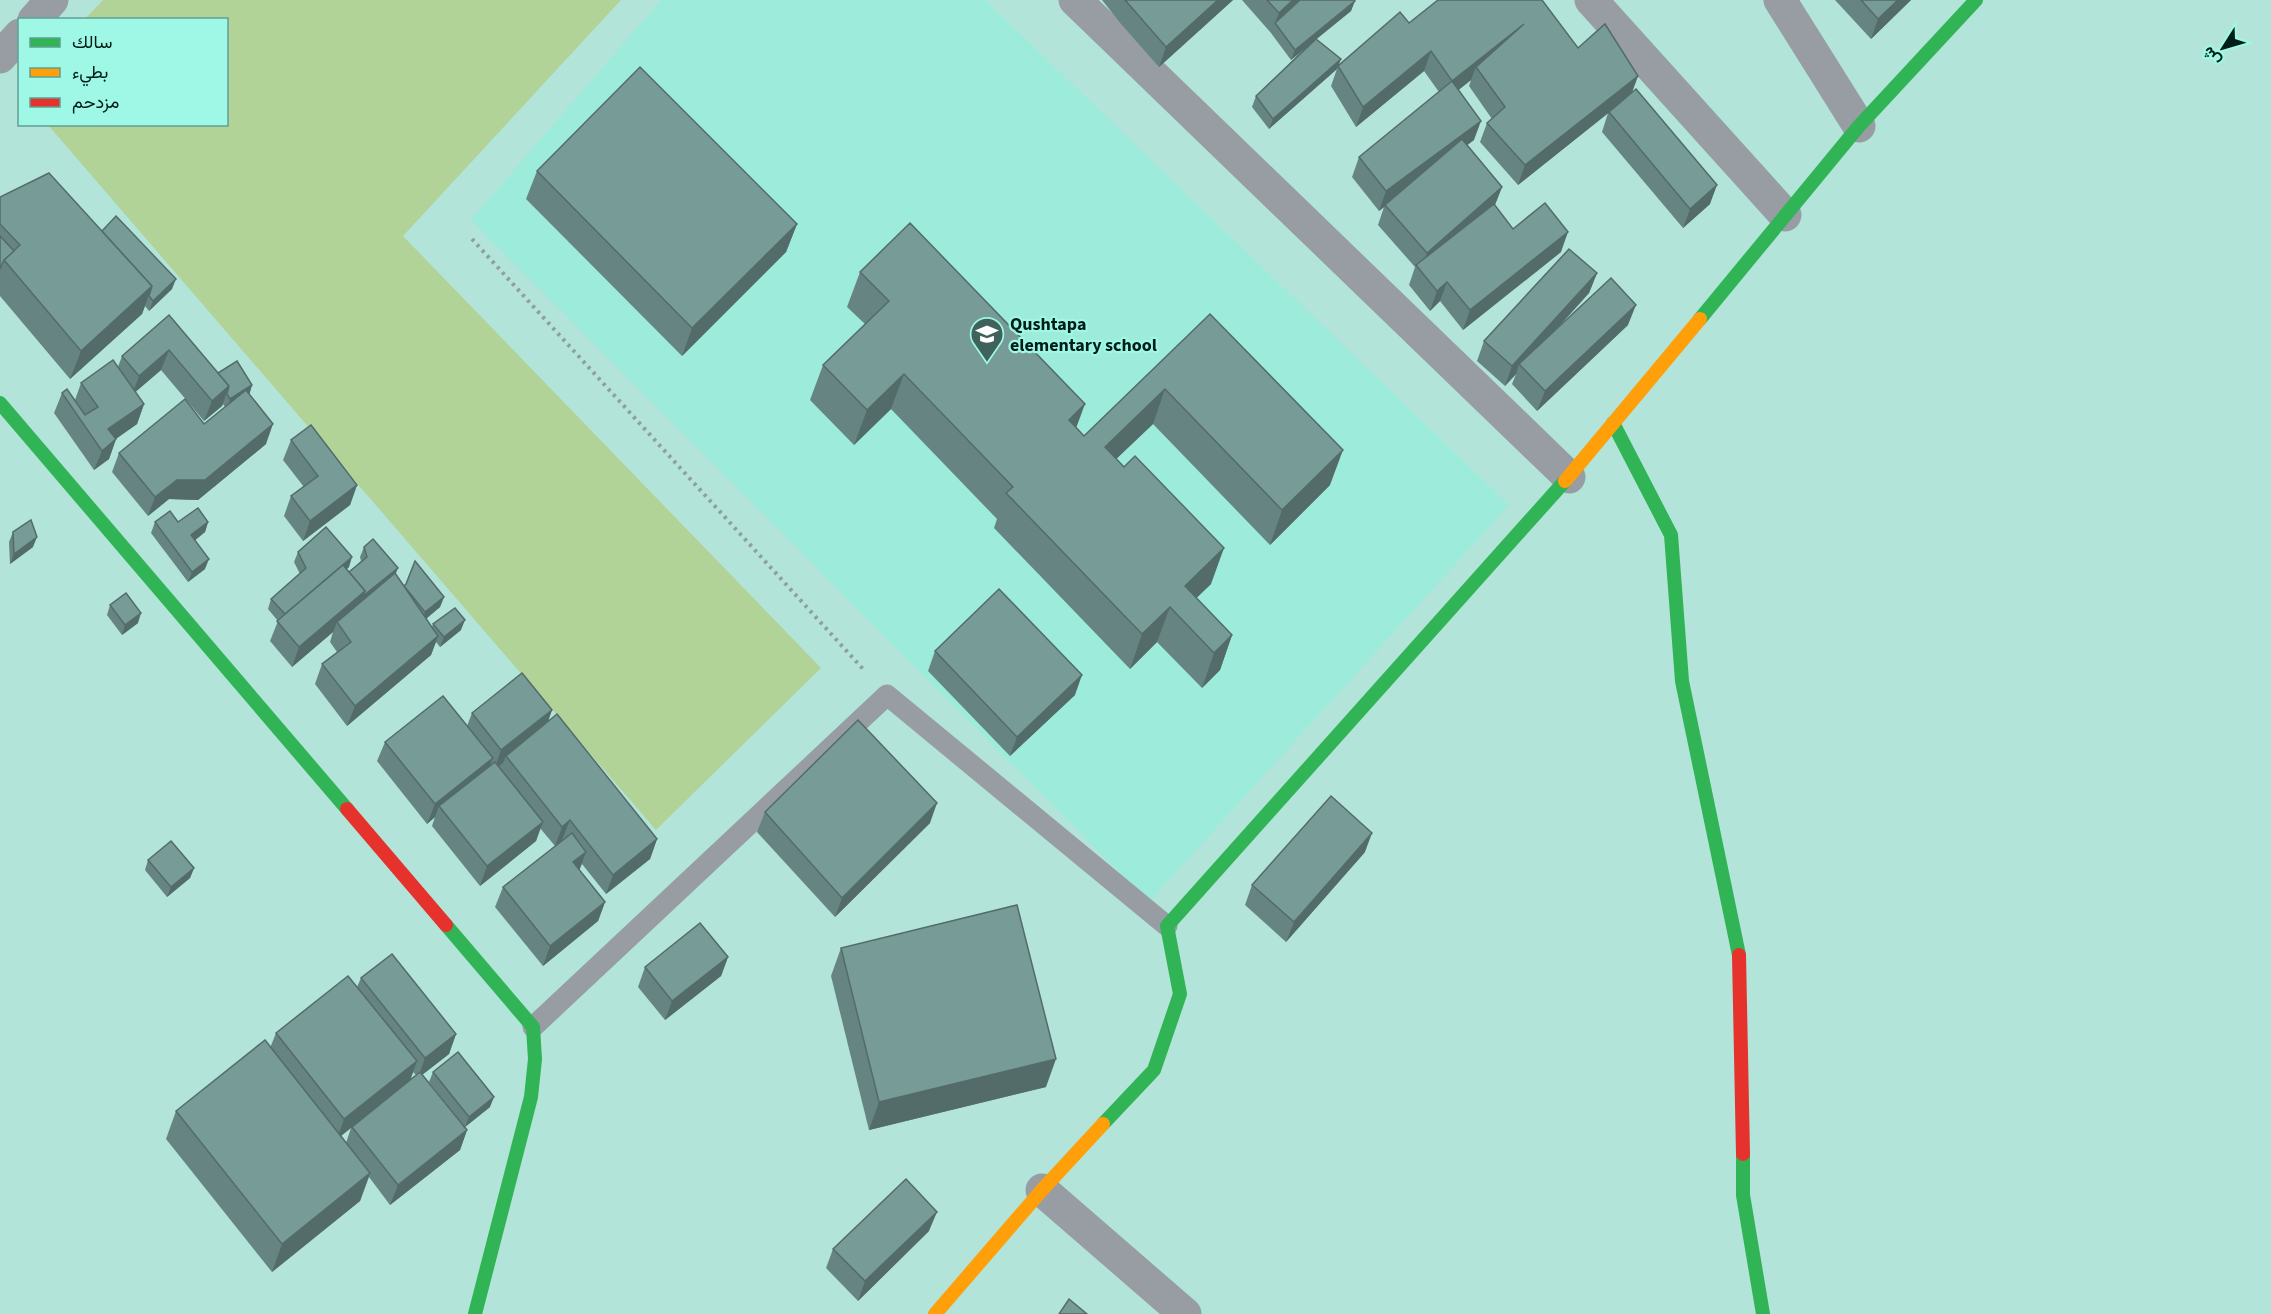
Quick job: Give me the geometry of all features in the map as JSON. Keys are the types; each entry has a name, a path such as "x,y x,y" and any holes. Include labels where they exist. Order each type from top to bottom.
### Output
{"street":[{"path":"36,18 52,0"},
{"path":"1075,0 1569,477"},
{"path":"1591,0 1785,215"},
{"path":"1780,0 1859,126"},
{"path":"935,1314 1042,1190 1154,1070 1180,994 1167,926 1569,477 1859,126 1976,0"},
{"path":"0,57 18,37"},
{"path":"0,403 533,1027 535,1059 531,1097 475,1314"},
{"path":"1613,423 1671,535 1682,681 1741,962 1743,1195 1763,1314"},
{"path":"1042,1190 1185,1314"}],"lane":[{"path":"533,1027 886,694 1167,926"}],"path":[{"path":"472,239 886,694"}],"shaded area":[{"path":"103,0 621,0 403,236 821,668 656,830 49,126 228,126 228,18 86,18"},
{"name":"Qushtapa elementary school","path":"661,0 985,0 1509,505 1149,902 471,220"}],"building":[{"path":"1125,0 1218,0 1166,47"},
{"path":"1267,0 1293,0 1279,13"},
{"path":"1300,0 1355,1 1295,50 1275,23"},
{"path":"1438,0 1542,0 1578,48 1605,24 1638,76 1525,165 1487,123 1505,107 1476,67 1524,24 1452,81 1431,51 1363,107 1338,66 1400,12 1409,23"},
{"path":"1861,0 1898,0 1878,19"},
{"path":"1316,39 1341,59 1273,119 1256,96"},
{"path":"640,67 797,224 692,328 537,171"},
{"path":"1452,81 1481,121 1386,191 1359,157"},
{"path":"1636,89 1717,185 1690,209 1609,112"},
{"path":"1462,139 1502,187 1427,253 1385,205"},
{"path":"49,173 152,286 81,351 4,260 20,245 0,224 0,197"},
{"path":"1545,203 1568,232 1470,310 1447,282 1437,291 1416,265 1494,204 1513,229"},
{"path":"116,216 176,279 153,301 149,296 152,286 102,231"},
{"path":"910,223 1085,404 1069,420 1084,436 1210,314 1343,450 1282,510 1165,389 1105,447 1124,467 1135,456 1224,548 1185,586 1232,635 1214,653 1170,607 1142,634 1006,493 1013,487 904,374 867,410 823,365 889,301 860,272"},
{"path":"0,236 14,251 4,260 0,269"},
{"path":"1569,249 1597,273 1512,366 1484,341"},
{"path":"1611,278 1636,305 1545,391 1519,364"},
{"path":"169,315 229,386 212,401 169,350 139,376 122,356"},
{"path":"113,360 144,404 108,429 116,439 102,451 62,393 67,389 85,415 98,407 81,383"},
{"path":"237,361 252,385 230,399 227,394 229,386 218,373"},
{"path":"246,390 273,424 205,480 177,480 155,497 119,453 185,399 204,424"},
{"path":"311,425 357,485 310,521 291,496 318,476 291,440"},
{"path":"198,508 208,522 191,535 209,559 192,572 155,522 170,511 178,522"},
{"path":"31,520 37,537 14,554 13,532"},
{"path":"326,527 352,557 285,614 271,599 306,568 298,552"},
{"path":"373,539 398,568 363,596 365,591 349,572 367,557 364,547"},
{"path":"415,561 444,597 425,612 404,586"},
{"path":"343,565 365,591 299,647 277,621"},
{"path":"395,573 438,636 355,706 322,664 351,642 337,622"},
{"path":"999,589 1082,675 1017,737 935,651"},
{"path":"126,593 141,613 125,625 110,605"},
{"path":"455,608 465,620 444,637 433,624"},
{"path":"522,673 552,710 501,750 472,713"},
{"path":"443,696 493,758 435,804 385,742"},
{"path":"557,714 657,839 613,875 570,820 562,827 506,756"},
{"path":"858,720 937,803 842,898 765,812"},
{"path":"495,762 543,822 487,866 439,806"},
{"path":"1331,796 1372,833 1294,922 1252,885"},
{"path":"572,833 586,852 573,862 605,902 550,946 503,887"},
{"path":"171,841 194,868 171,887 148,860"},
{"path":"1017,905 1056,1059 879,1102 841,948"},
{"path":"700,923 728,957 672,1001 645,967"},
{"path":"392,954 456,1034 425,1058 361,978"},
{"path":"348,976 417,1061 344,1119 276,1033"},
{"path":"265,1040 370,1173 282,1244 176,1111"},
{"path":"458,1052 494,1097 469,1117 433,1072"},
{"path":"420,1072 467,1130 398,1185 352,1127"},
{"path":"906,1179 937,1212 865,1281 833,1249"},
{"path":"1069,1299 1087,1314 1059,1314"}],"traffic: fast":[{"path":"1700,319 1859,126 1976,0"},
{"path":"0,403 347,809"},
{"path":"1613,423 1671,535 1682,681 1739,955"},
{"path":"1103,1124 1154,1070 1180,994 1167,926 1565,481"},
{"path":"446,925 533,1027 535,1059 531,1097 475,1314"},
{"path":"1743,1154 1743,1195 1763,1314"}],"traffic: slow":[{"path":"1565,481 1700,319"},
{"path":"935,1314 1042,1190 1103,1124"}],"traffic: jam":[{"path":"347,809 446,925"},
{"path":"1739,955 1743,1154"}],"place":[{"name":"Qushtapa elementary school","path":"987,363"}]}
